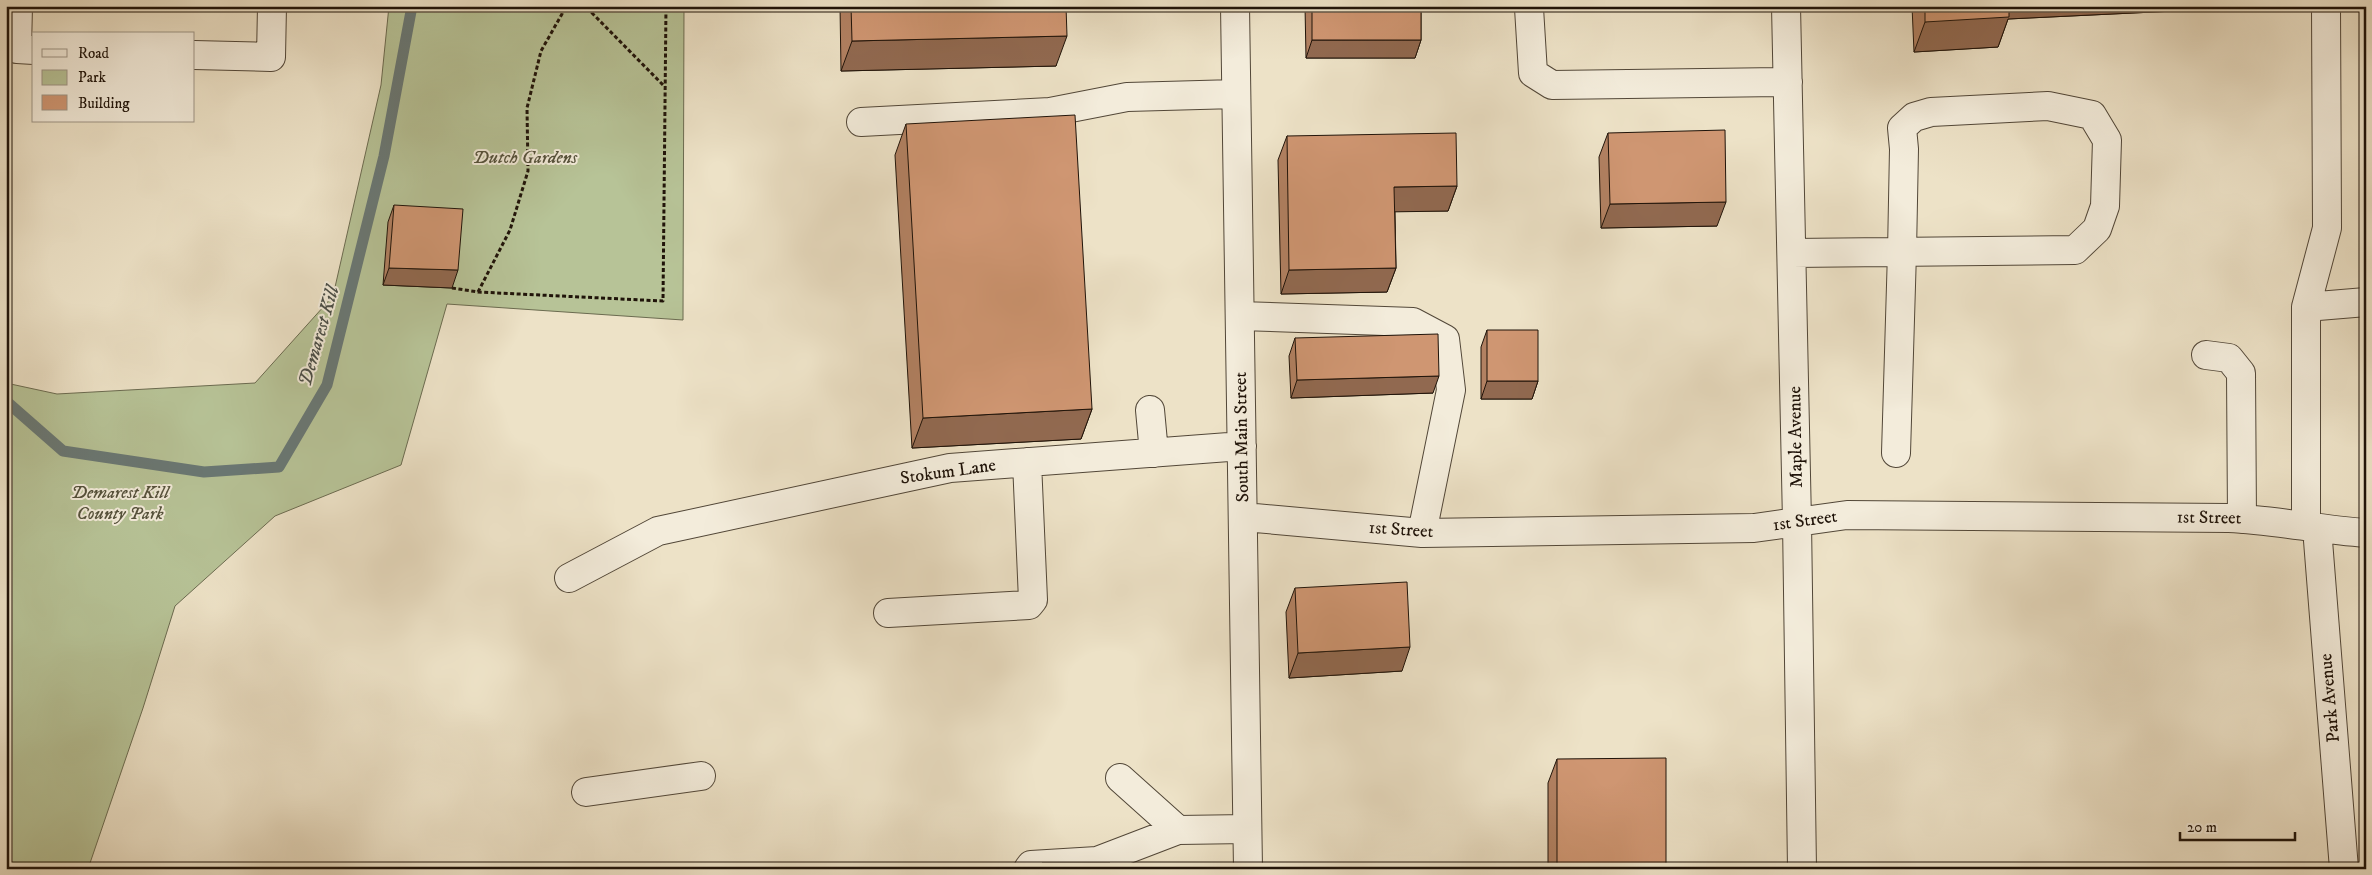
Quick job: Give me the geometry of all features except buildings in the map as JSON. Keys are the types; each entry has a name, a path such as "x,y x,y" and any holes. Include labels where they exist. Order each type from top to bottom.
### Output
{"street":[{"path":"18,6 19,49"},
{"path":"195,55 271,57 272,6"},
{"name":"South Main Street","path":"1235,6 1248,869"},
{"name":"Maple Avenue","path":"1786,6 1802,869"},
{"name":"Park Avenue","path":"2326,6 2327,228 2306,306 2311,527 2344,869"},
{"path":"1529,8 1533,73 1552,85 1788,82"},
{"path":"861,122 1050,112 1127,97 1236,94"},
{"path":"1792,254 1902,252 2075,250 2097,229 2105,206 2107,140 2092,115 2048,106 1931,112 1914,117 1902,128 1904,149 1902,252 1896,453"},
{"path":"2306,306 2366,302"},
{"path":"1240,316 1413,322 1445,339 1451,390 1422,533"},
{"path":"2206,355 2229,358 2241,373 2242,518"},
{"path":"1150,410 1154,453"},
{"name":"Stokum Lane","path":"569,578 658,531 950,468 1242,446"},
{"path":"888,613 1029,606 1033,600 1027,462"},
{"name":"1st Street","path":"1244,517 1422,533 1754,528 1847,515 2242,518 2366,533"},
{"path":"586,792 701,776"},
{"path":"1120,778 1178,830"},
{"path":"1028,869 1031,865 1097,861 1178,830 1247,829"}],"path":[{"path":"478,292 510,230 528,171 527,108 540,51 562,14 563,6"},
{"path":"592,6 592,13 665,87"},
{"path":"452,288 478,292 663,301 666,6"}],"green space":[{"path":"389,6 684,6 683,320 447,304 401,465 275,516 175,606 143,708 89,866 6,869 6,383 57,394 255,383 333,296 381,85"}],"waterway":[{"name":"Demarest Kill","path":"6,401 63,451 204,472 279,467 327,385 384,156 412,6"}],"park label":[{"name":"Dutch Gardens","path":"525,158"},
{"name":"Demarest Kill County Park","path":"120,503"}]}
